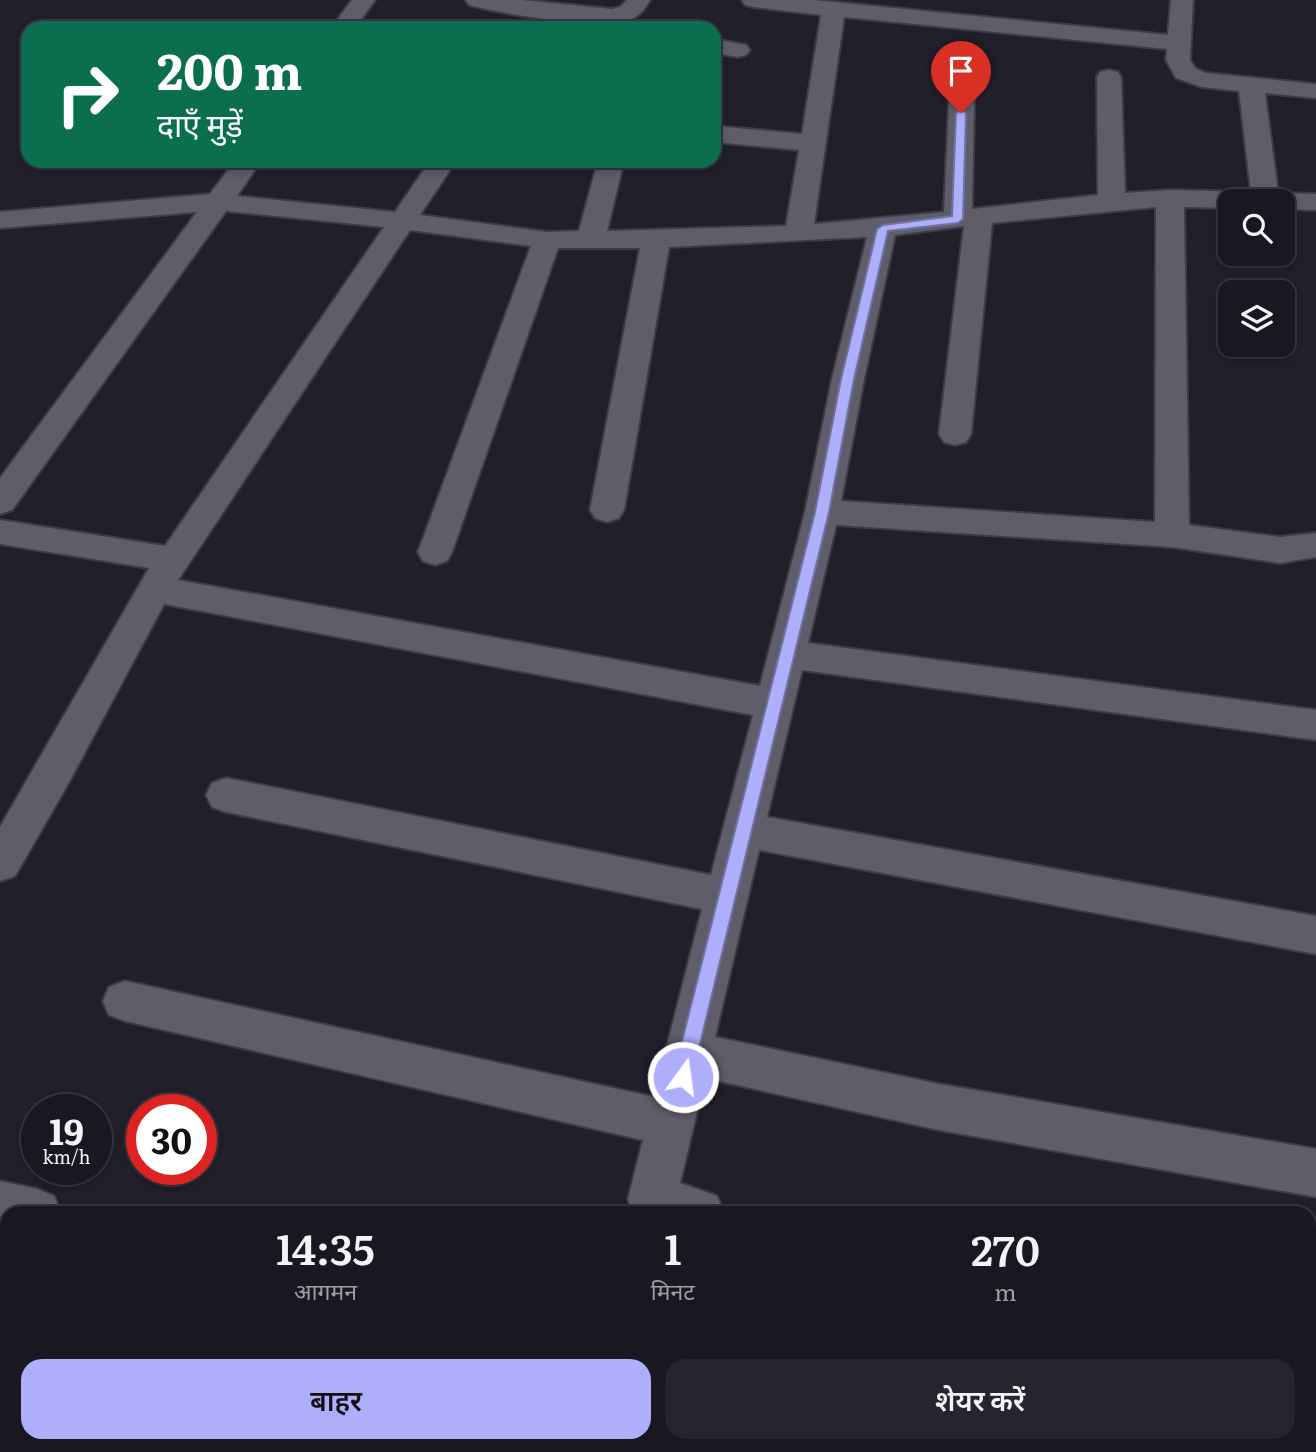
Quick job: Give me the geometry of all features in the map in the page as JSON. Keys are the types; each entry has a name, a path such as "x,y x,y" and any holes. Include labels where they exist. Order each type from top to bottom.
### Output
{"street":[{"path":"349,21 364,0"},
{"path":"493,1 540,18 623,14 639,0"},
{"path":"753,0 834,9 903,9 1179,43"},
{"path":"1182,0 1178,60 1185,73 1202,80 1316,91"},
{"path":"799,234 834,9"},
{"path":"955,435 968,218 963,60"},
{"path":"1109,77 1112,203"},
{"path":"1251,85 1264,189"},
{"path":"721,135 813,143"},
{"path":"0,502 243,168"},
{"path":"0,863 154,589 438,168"},
{"path":"591,240 609,168"},
{"path":"1170,198 1172,535"},
{"path":"0,220 218,202 403,220 547,240 656,239 883,229 1112,203 1170,198 1218,200"},
{"path":"1295,202 1316,202"},
{"path":"650,1206 822,512 848,379 883,229"},
{"path":"607,510 656,239"},
{"path":"435,552 547,240"},
{"path":"822,512 1172,535 1280,550 1316,545"},
{"path":"0,531 175,559"},
{"path":"154,589 775,704"},
{"path":"787,654 1316,725"},
{"path":"226,795 727,896"},
{"path":"744,830 1316,935"},
{"path":"125,1001 671,1124"},
{"path":"688,1053 939,1107 1316,1173"}],"route":[{"path":"683,1077 822,512 848,379 883,229 958,219 961,113"}]}
